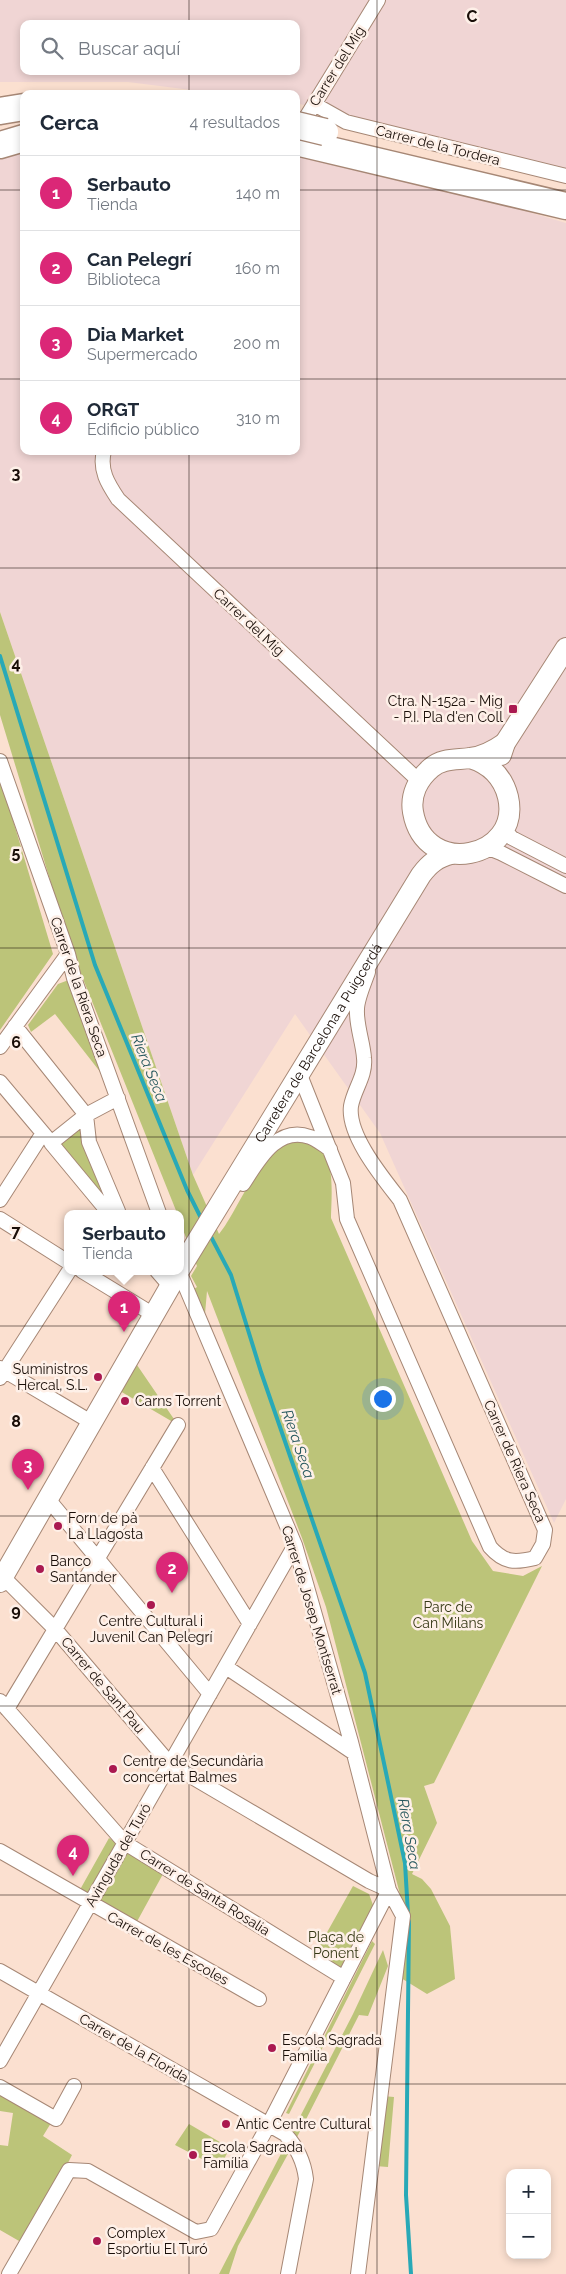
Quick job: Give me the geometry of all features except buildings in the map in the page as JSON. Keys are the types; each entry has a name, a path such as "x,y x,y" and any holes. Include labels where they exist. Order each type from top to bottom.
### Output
{"highway":[{"path":"0,99 20,97"},
{"path":"0,111 20,108"},
{"path":"0,129 20,126"},
{"path":"300,129 309,138 430,173 566,206"},
{"path":"309,138 566,190"},
{"path":"0,145 20,139"},
{"path":"430,173 566,220"}],"main road":[{"path":"501,779 500,760 505,743 566,648"},
{"path":"470,758 483,763 501,779 506,787 509,814 500,836 492,844 478,852 461,855 451,854 443,851 423,837 415,823 412,806 419,781 436,764 453,758 470,758 490,752 505,743"},
{"name":"Carretera de Barcelona a Puigcerdá","path":"421,875 423,837"},
{"name":"Carretera de Barcelona a Puigcerdá","path":"184,1264 421,875 438,858 451,854"},
{"name":"Carretera de Barcelona a Puigcerdá","path":"1,1578 177,1275"}],"street":[{"name":"Carrer del Mig","path":"309,138 314,104 378,0"},
{"name":"Carrer de la Tordera","path":"314,104 346,122 566,176"},
{"name":"Carrer del Mig","path":"103,455 105,480 118,499 419,781"},
{"name":"Carrer de la Riera Seca","path":"0,761 68,954 74,978 158,1210"},
{"path":"509,814 507,833 512,838 566,866"},
{"path":"478,852 491,850 501,853 566,886"},
{"name":"Carrer de Riera Seca","path":"300,1075 343,1183 347,1219 490,1547 500,1557 519,1562 535,1558 543,1544 545,1530 400,1200 377,1170 354,1125 351,1108 354,1094 362,1076 365,1060 357,1007 376,950"},
{"path":"0,1047 68,954"},
{"path":"15,1026 86,1115 89,1142 118,1210"},
{"path":"0,1082 107,1210"},
{"path":"0,1200 47,1138 118,1098"},
{"path":"216,1210 238,1191 268,1147 283,1138 296,1135 310,1137 330,1149"},
{"path":"0,1219 64,1259"},
{"path":"66,1275 2,1372 91,1422"},
{"path":"89,1275 154,1315"},
{"name":"Carrer de Josep Montserrat","path":"178,1275 295,1545 393,1896 403,1916 358,2274"},
{"path":"3,1705 55,1629 178,1425"},
{"path":"152,1468 250,1624"},
{"path":"48,1498 210,1694"},
{"name":"Avinguda del Turó","path":"0,2061 295,1545"},
{"name":"Carrer de Sant Pau","path":"1,1578 55,1629 170,1764 393,1896"},
{"path":"226,1667 354,1753"},
{"name":"Carrer de Santa Rosalia","path":"3,1705 125,1843 344,1978"},
{"name":"Carrer de les Escoles","path":"0,1852 259,1999"},
{"path":"9,2274 69,2170 88,2171 196,2232 211,2229 269,2124 344,1978 393,1896"},
{"name":"Carrer de la Florida","path":"0,1971 269,2124 285,2134 294,2143 304,2166 306,2179 288,2274"},
{"path":"0,2087 56,2119 74,2086"}],"shaded area":[{"path":"0,0 566,0 566,171 300,104 300,90 191,90 128,82 0,82"},
{"path":"20,150 20,455 300,455 300,151 353,161 566,223 566,1499 554,1523 380,1133 295,1014 193,1175 0,612 0,153"}],"green space":[{"name":"Parc de Can Milans","path":"0,612 193,1175 219,1234 257,1171 274,1149 283,1144 298,1141 321,1148 326,1156 331,1176 331,1218 472,1541 493,1571 523,1576 542,1566 434,1783 424,1786 437,1823 412,1874 422,1879 431,1889 450,1926 455,1979 427,1994 401,1978 405,1914 326,1607 302,1538 207,1291 205,1314 194,1289 197,1287 191,1276 197,1266 184,1232 184,1210 176,1210 71,949 0,715"},
{"path":"0,777 53,954 0,1030"},
{"path":"74,978 108,1082 55,1014 31,1032 28,1025 58,984"},
{"path":"86,1115 118,1210 117,1210 51,1143"},
{"path":"137,1365 178,1425 120,1391"},
{"path":"109,1838 163,1874 134,1927 77,1895"},
{"name":"Plaça de Ponent","path":"353,1886 369,1894 373,1905 341,1968 316,1952"},
{"path":"372,1941 375,1944 289,2114 286,2113"},
{"path":"383,1950 388,1966 368,2016 359,2015 294,2143 238,2246 229,2274 219,2274 353,2014"},
{"path":"0,2092 51,2123 43,2136 72,2155 26,2245 0,2230 0,2145 8,2146 13,2113 0,2111"},
{"path":"383,2096 394,2097 388,2167 375,2166"},
{"path":"189,2124 230,2148 219,2168 175,2145"}],"waterway":[{"name":"Riera Seca","path":"0,656 95,965 187,1190 202,1220"},
{"name":"Riera Seca","path":"209,1233 231,1275 261,1372 365,1673 405,1863 408,1914"},
{"name":"Riera Seca","path":"409,1921 406,2195 411,2274"}],"place":[{"name":"Ctra. N-152a - Mig - P.I. Pla d'en Coll","path":"513,709"},
{"name":"Serbauto","path":"124,1332"},
{"name":"Suministros Hercal, S.L.","path":"98,1377"},
{"name":"Carns Torrent","path":"125,1401"},
{"name":"Dia Market","path":"28,1490"},
{"name":"Forn de pà La Llagosta","path":"58,1526"},
{"name":"Banco Santander","path":"40,1569"},
{"name":"Can Pelegrí","path":"172,1593"},
{"name":"Centre Cultural i Juvenil Can Pelegrí","path":"151,1605"},
{"name":"Centre de Secundària concertat Balmes","path":"113,1769"},
{"name":"ORGT","path":"73,1876"},
{"name":"Escola Sagrada Familia","path":"272,2048"},
{"name":"Antic Centre Cultural","path":"226,2124"},
{"name":"Escola Sagrada Família","path":"193,2155"},
{"name":"Complex Esportiu El Turó","path":"97,2241"}]}
